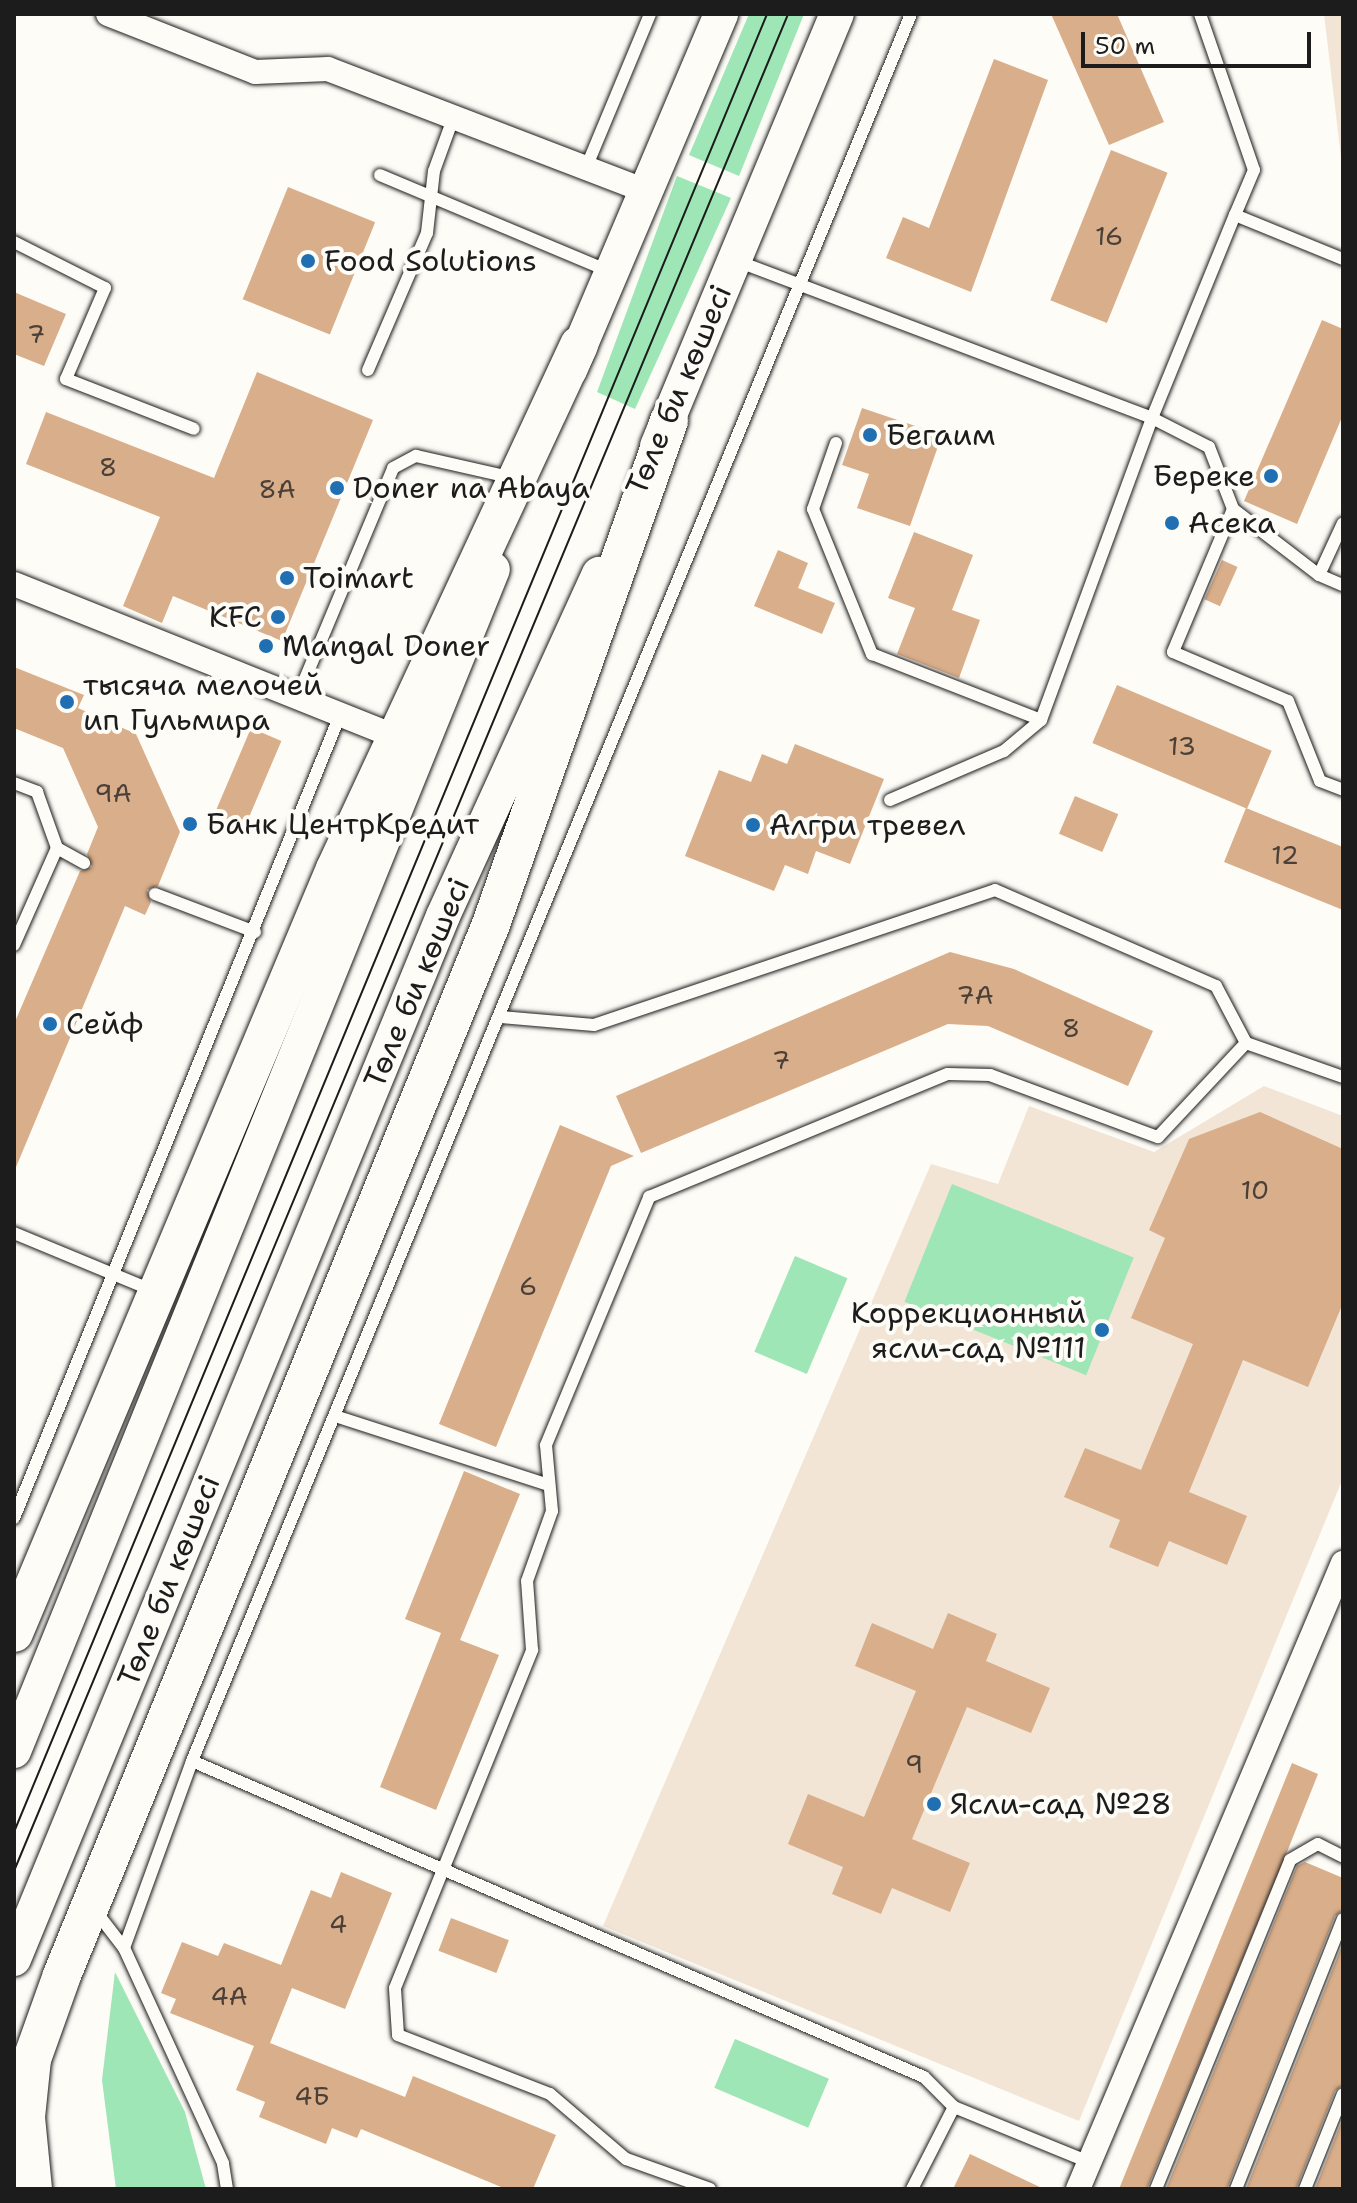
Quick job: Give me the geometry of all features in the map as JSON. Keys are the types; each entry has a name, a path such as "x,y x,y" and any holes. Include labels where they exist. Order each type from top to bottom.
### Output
{"main road":[{"path":"14,1633 157,1292 409,742 721,14"},
{"name":"Төле би көшесі","path":"14,1959 443,916 669,421 837,14"},
{"path":"14,1751 368,885 409,742 517,478 579,345"},
{"path":"33,2189 23,2074 490,927 669,421"}],"street":[{"path":"108,14 255,72 328,69 645,191"},
{"path":"14,584 409,742"},
{"path":"1078,2189 1343,1563"}],"lane":[{"path":"586,168 650,14"},
{"path":"124,1948 192,1761 501,1017 911,14"},
{"path":"890,800 1004,751 1041,720 1152,418 1254,170 1200,14"},
{"path":"368,370 427,233 434,171 454,116"},
{"path":"380,175 611,272"},
{"path":"1235,215 1343,259"},
{"path":"14,242 105,288 66,379 194,429"},
{"path":"734,260 798,288 1152,418 1209,447 1233,509 1319,575 1343,585"},
{"path":"836,443 813,509 872,654 1041,720"},
{"path":"297,698 393,468 416,456 517,478"},
{"path":"1233,509 1173,652 1288,701 1320,781 1343,790"},
{"path":"1319,575 1343,523"},
{"path":"14,1518 117,1276 340,715"},
{"path":"14,783 37,792 57,848 84,863"},
{"path":"14,945 57,848"},
{"path":"501,1017 594,1025 995,890 1216,986 1246,1043 1343,1077"},
{"path":"155,894 255,932"},
{"path":"710,2189 626,2159 550,2094 398,2035 395,1988 439,1870 532,1650 527,1581 552,1511 546,1445 649,1197 948,1074 990,1075 1158,1137 1246,1043"},
{"path":"14,1233 157,1292"},
{"path":"335,1416 549,1485"},
{"path":"192,1761 924,2077 954,2107 1089,2162"},
{"path":"1156,2189 1290,1860 1318,1844 1343,1857"},
{"path":"91,1904 124,1948 223,2163 227,2189"},
{"path":"1236,2189 1343,1919"},
{"path":"1305,2189 1343,2094"},
{"path":"912,2189 954,2107"}],"shaded area":[{"path":"1324,14 1343,14 1343,174"},
{"path":"1264,1086 1343,1116 1343,1478 1079,2121 603,1926 931,1164 998,1184 1029,1106 1154,1152"}],"green space":[{"path":"749,14 804,14 739,176 689,155"},
{"path":"677,176 731,198 635,409 597,392"},
{"path":"952,1184 1134,1257 1086,1375 904,1302"},
{"path":"795,1256 847,1278 807,1374 754,1352"},
{"path":"115,1972 185,2112 206,2189 116,2189 102,2080"},
{"path":"735,2039 829,2079 808,2128 714,2088"}],"building":[{"path":"1051,14 1117,14 1164,122 1109,145"},
{"path":"994,59 1048,80 971,292 886,258 903,217 929,228"},
{"path":"1111,150 1168,173 1107,323 1050,300"},
{"name":"Food Solutions","path":"288,187 375,222 330,334 243,299"},
{"path":"14,292 66,314 44,366 14,354"},
{"path":"1322,320 1343,329 1343,415 1297,524 1244,501"},
{"path":"257,372 373,420 282,641 173,596 162,623 123,606 160,517 26,464 46,412 214,478"},
{"path":"862,408 942,435 910,526 857,508 869,474 842,465"},
{"path":"914,532 973,555 952,610 980,620 959,678 897,654 915,608 888,598"},
{"path":"778,550 808,563 798,588 835,603 822,634 754,606"},
{"path":"1222,560 1238,567 1220,606 1205,599"},
{"path":"14,667 84,695 78,708 136,734 180,832 158,886 147,890 151,902 145,915 125,906 14,1172 14,1024 80,871 92,867 87,854 98,827 63,748 14,728"},
{"path":"1117,685 1272,751 1247,809 1092,743"},
{"path":"251,728 281,741 245,827 215,814"},
{"path":"795,744 884,779 850,864 816,851 808,874 785,865 774,891 685,856 719,770 751,782 762,754 787,764"},
{"path":"1075,796 1118,814 1102,852 1059,834"},
{"path":"1246,808 1343,847 1343,910 1224,862"},
{"path":"950,952 1014,969 1153,1031 1128,1086 988,1026 948,1024 641,1153 616,1096"},
{"path":"1260,1112 1343,1149 1343,1303 1308,1387 1243,1360 1189,1492 1247,1516 1227,1565 1169,1541 1158,1567 1109,1547 1120,1520 1064,1497 1085,1448 1141,1470 1193,1344 1131,1318 1165,1238 1149,1230 1189,1139"},
{"path":"560,1125 634,1156 611,1166 496,1447 439,1424"},
{"path":"464,1471 520,1494 460,1640 499,1655 436,1810 380,1787 441,1633 405,1619"},
{"path":"948,1613 997,1634 986,1661 1050,1688 1031,1733 967,1707 912,1839 970,1863 950,1912 892,1888 881,1914 832,1894 843,1867 788,1844 808,1794 864,1817 916,1691 855,1666 872,1623 933,1649"},
{"path":"1292,1763 1318,1774 1287,1852 1147,2189 1119,2189"},
{"path":"1305,1862 1343,1878 1343,1910 1335,1916 1227,2189 1166,2189 1297,1866"},
{"path":"341,1872 392,1893 345,2009 292,1988 270,2043 405,2097 413,2076 556,2135 533,2189 506,2189 361,2129 357,2138 332,2128 326,2144 259,2117 265,2102 236,2090 254,2046 170,2013 176,1999 161,1993 182,1942 218,1956 224,1943 281,1965 311,1890 331,1898"},
{"path":"451,1918 509,1940 496,1973 438,1951"},
{"path":"1343,1943 1343,2085 1335,2091 1296,2189 1246,2189"},
{"path":"1343,2118 1343,2189 1315,2189"},
{"path":"970,2154 1044,2189 953,2189"}],"tram line":[{"path":"14,1832 767,14"},
{"path":"14,1871 788,14"}],"place":[{"name":"Food Solutions","path":"308,261"},
{"name":"Бегаим","path":"870,435"},
{"name":"Береке","path":"1271,476"},
{"name":"Doner na Abaya","path":"337,488"},
{"name":"Асека","path":"1172,523"},
{"name":"Toimart","path":"287,578"},
{"name":"KFC","path":"278,617"},
{"name":"Mangal Doner","path":"266,646"},
{"name":"тысяча мелочей ип Гульмира","path":"67,702"},
{"name":"Банк ЦентрКредит","path":"190,824"},
{"name":"Алгри тревел","path":"753,825"},
{"name":"Сейф","path":"50,1024"},
{"name":"Коррекционный ясли-сад №111","path":"1102,1330"},
{"name":"Ясли-сад №28","path":"934,1804"}]}
